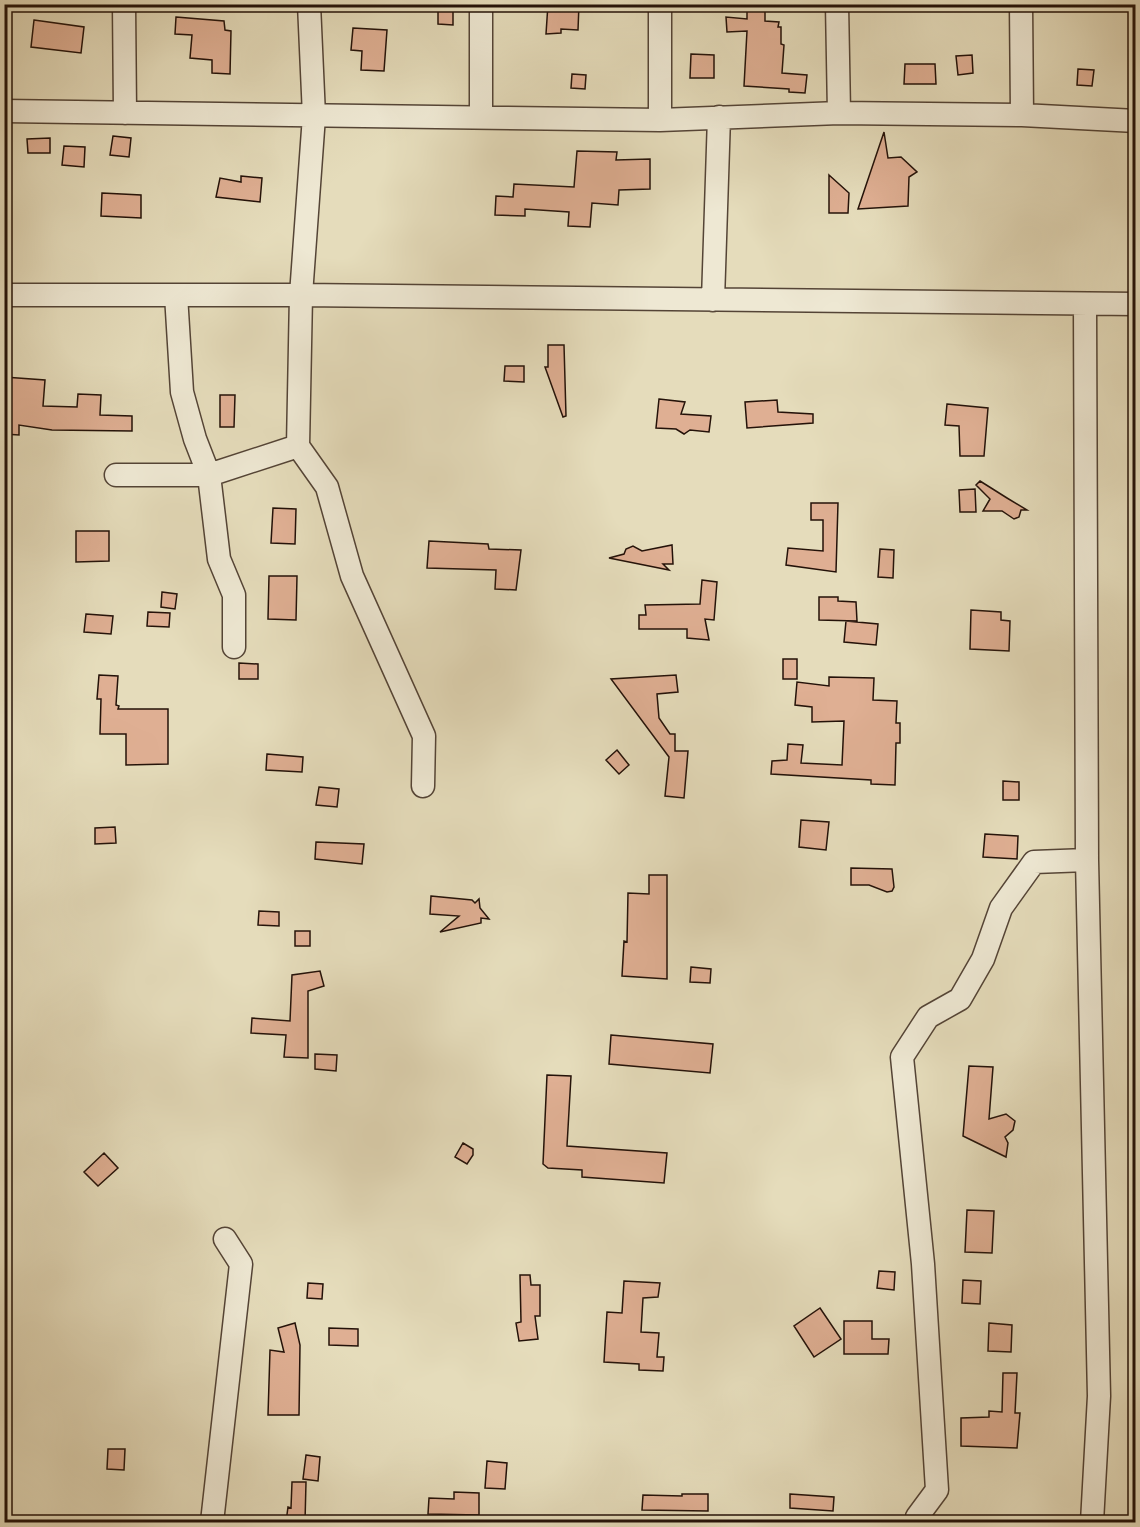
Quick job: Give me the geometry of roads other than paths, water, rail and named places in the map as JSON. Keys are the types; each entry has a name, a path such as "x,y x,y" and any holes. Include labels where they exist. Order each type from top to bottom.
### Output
{"street":[{"path":"124,4 125,113"},
{"path":"309,4 314,116 301,295 298,446 327,487 352,576 424,736 423,786"},
{"path":"481,4 481,117"},
{"path":"660,4 660,120"},
{"path":"837,4 839,113"},
{"path":"1021,4 1022,115"},
{"path":"4,111 660,120 839,113 1022,115 1136,121"},
{"path":"713,300 719,117"},
{"path":"4,295 301,295 1136,304"},
{"path":"176,295 182,392 195,439 209,475 219,559 234,595 234,647"},
{"path":"1085,304 1087,860 1099,1396 1092,1522"},
{"path":"116,475 209,475 298,446"},
{"path":"917,1522 917,1517 937,1490 923,1264 902,1057 928,1017 960,999 983,959 1001,908 1034,862 1087,860"},
{"path":"212,1522 241,1264 225,1239"}]}
